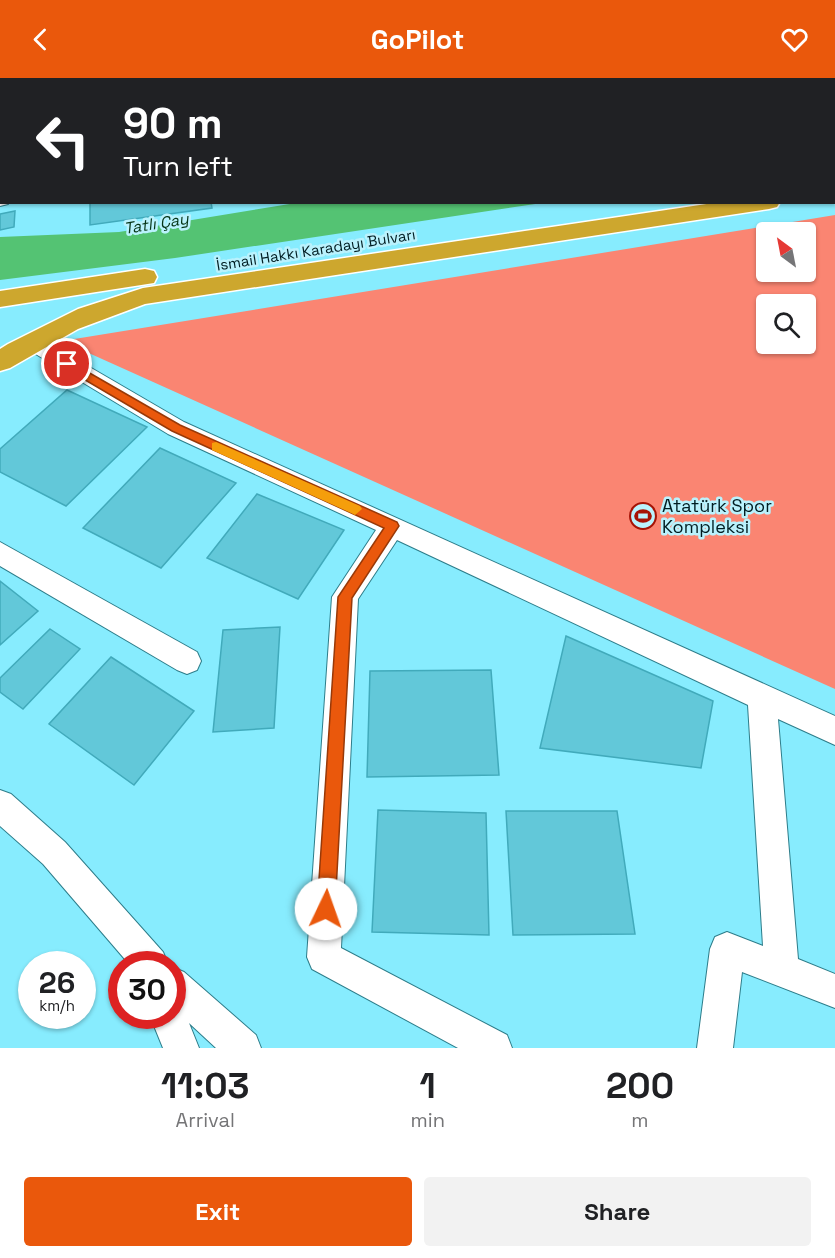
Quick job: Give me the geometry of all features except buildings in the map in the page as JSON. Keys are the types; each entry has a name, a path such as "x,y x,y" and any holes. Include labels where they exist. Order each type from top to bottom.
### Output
{"highway":[{"name":"İsmail Hakkı Karadayı Bulvarı","path":"0,299 620,204"},
{"path":"0,361 31,342 99,309 143,296 756,204"}],"street":[{"path":"31,342 176,428 835,731"},
{"path":"393,526 345,597 324,957 494,1048"},
{"path":"0,553 187,661"},
{"path":"762,697 782,971"},
{"path":"0,805 54,853 139,951"},
{"path":"715,1048 727,949 835,991"},
{"path":"186,997 243,1048"},
{"path":"173,1029 181,1048"}],"shaded area":[{"path":"290,204 535,204 175,258 0,280 0,237 119,232"},
{"name":"Atatürk Spor Kompleksi","path":"835,215 835,689 62,341 756,228 756,282 816,282 816,222 792,222"}],"slow traffic":[{"path":"216,446 355,509"}],"place":[{"name":"Atatürk Spor Kompleksi","path":"643,516"}],"route":[{"path":"67,364 176,428 393,526 345,597 326,909"}],"water label":[{"name":"Tatlı Çay","path":"156,223"}]}
